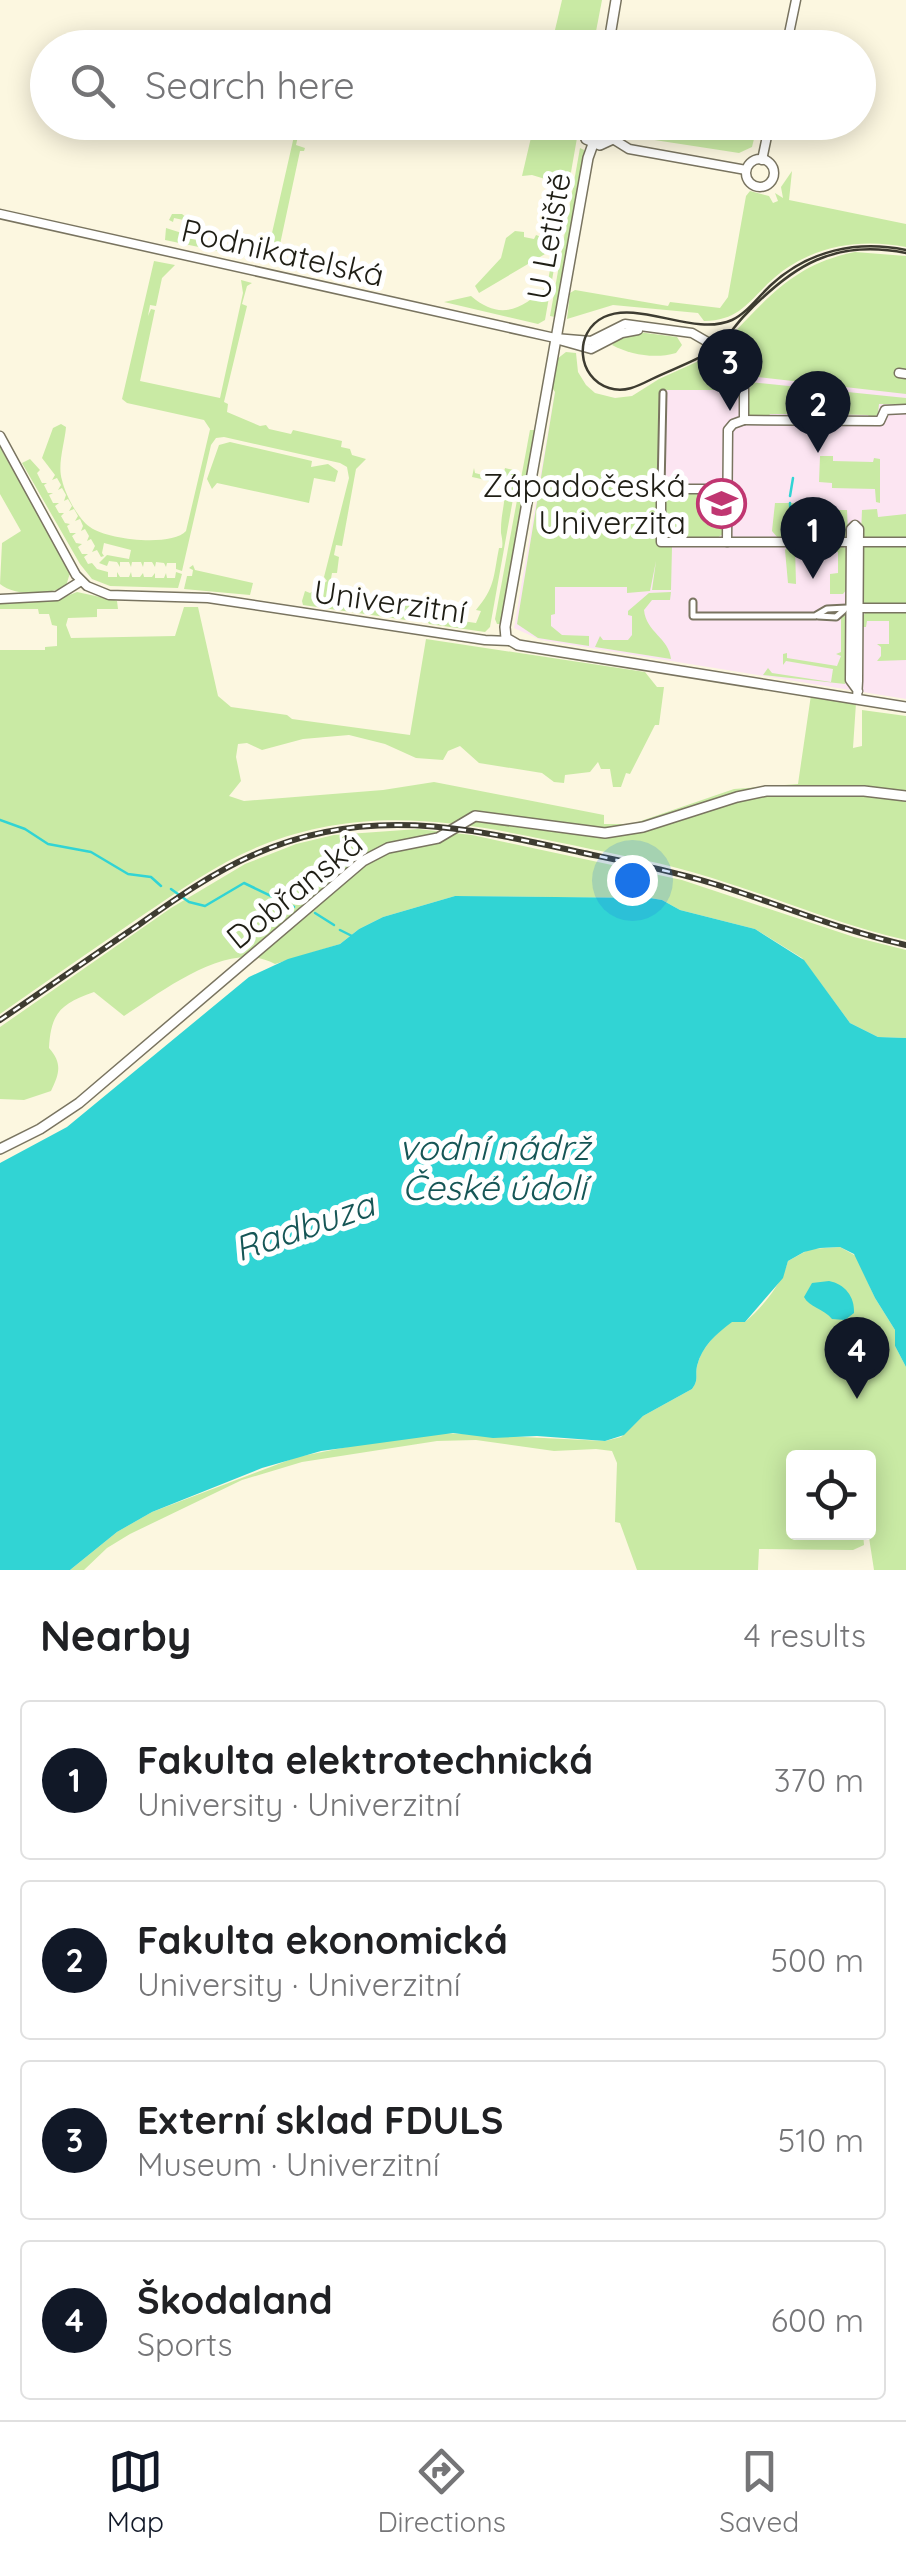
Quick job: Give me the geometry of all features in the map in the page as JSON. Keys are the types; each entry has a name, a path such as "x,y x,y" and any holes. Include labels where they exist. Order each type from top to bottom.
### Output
{"street":[{"path":"611,30 616,0"},
{"path":"790,30 796,0"},
{"name":"U Letiště","path":"588,140 593,144 610,140"},
{"path":"616,140 629,149 746,170"},
{"path":"762,160 766,140"},
{"name":"U Letiště","path":"509,641 505,627 593,144"},
{"path":"746,170 752,184 768,184 773,170 762,160"},
{"path":"746,170 751,162 762,160"},
{"name":"Podnikatelská","path":"0,214 555,338"},
{"name":"U Letiště","path":"555,338 591,350 634,330 696,336 708,342 738,372 744,385 744,420"},
{"path":"663,394 660,542 906,542"},
{"path":"727,542 728,430 733,424 744,420 880,422 885,410 906,409"},
{"path":"0,436 81,581 58,596 0,599"},
{"path":"661,489 727,490"},
{"path":"855,542 851,608 858,695"},
{"name":"Univerzitní","path":"81,581 109,594 208,598 858,695 906,707"},
{"path":"693,602 693,616 836,616 851,608 906,608"},
{"name":"Dobřanská","path":"0,1149 79,1103 363,861 388,848 438,838 474,816 605,833 643,828 766,791 864,791 906,796"}],"shaded area":[{"name":"Západočeská Univerzita","path":"906,262 906,699 541,640 514,628 555,391 626,399 712,360 741,331"}],"green space":[{"path":"562,0 602,0 596,30 555,30"},
{"path":"293,140 305,148 300,151 276,263 165,240 166,228 185,234 188,222 187,238 267,255"},
{"path":"530,140 577,140 545,320 538,324 444,302 471,296 491,308 510,309 547,286 555,243 553,230 561,204 553,199 545,206 555,182 522,176"},
{"path":"654,140 754,140 752,147 739,153"},
{"path":"580,148 584,156 555,317 550,316"},
{"path":"792,171 789,200 906,224 906,247 853,244 803,258 736,313 717,320 704,321 698,313 613,305 567,319 570,293 575,290 668,306 670,302 720,308 728,297 746,196 750,191 769,196 773,203 778,201 775,193 783,198 781,187"},
{"path":"172,214 182,214 188,221 169,220"},
{"path":"515,231 524,232 524,237 534,239 536,235 547,239 542,252 545,254 479,293 475,286 501,258 506,238"},
{"path":"855,252 906,256 906,394 749,376 722,345 796,276 832,258"},
{"path":"154,261 175,265 162,278 156,306 150,305 148,316 151,309 155,310 140,381 220,398 243,293 241,280 252,283 247,286 242,304 247,306 224,402 228,404 227,412 269,429 342,441 341,447 366,459 356,469 342,546 336,545 334,555 339,557 329,590 333,596 327,598 401,611 404,597 414,610 406,620 303,605 305,591 310,593 327,581 324,577 349,478 347,467 224,437 216,438 211,445 182,571 176,569 176,563 167,563 166,567 156,562 155,567 152,562 144,562 143,567 141,562 132,562 131,567 129,562 120,562 120,567 117,562 109,561 107,566 99,563 107,555 129,559 131,550 104,543 104,556 97,550 92,552 95,546 91,539 87,541 89,536 85,529 81,531 80,519 75,521 78,516 74,509 69,511 72,506 68,499 64,501 66,495 62,488 58,490 61,485 57,478 52,480 55,475 42,458 53,428 61,424 66,427 61,474 69,499 85,523 98,532 139,540 167,539 186,531 210,429 204,420 122,399"},
{"path":"638,332 677,337 682,345 676,353 652,356 612,345 623,335"},
{"path":"566,352 576,353 578,372 586,385 595,393 615,398 632,396 712,355 733,375 738,390 660,390 659,540 672,547 671,590 652,590 656,561 650,591 627,593 627,587 555,587 551,626 562,635 589,636 589,646 538,638 517,624 555,392 551,386 557,359"},
{"path":"750,382 906,398 906,405 879,404 878,414 871,419 868,415 818,414 817,419 814,414 751,417"},
{"path":"530,430 534,430 534,437 497,624 495,619"},
{"path":"230,442 312,461 311,467 328,464 338,471 335,482 314,478 309,503 217,483 212,489 207,479 219,445"},
{"path":"0,447 70,573 66,586 33,593 0,584 2,543 21,531 0,494"},
{"path":"820,456 833,456 833,461 880,459 880,503 876,502 875,489 832,488 832,483 819,482"},
{"path":"30,459 40,470 37,473 42,483 47,483 44,485 48,493 53,493 49,495 53,503 59,503 55,506 59,513 64,513 61,516 70,524 70,533 76,533 72,536 82,544 78,547 82,554 88,554 84,557 88,564 108,572 108,577 117,577 117,572 120,577 129,577 131,572 132,577 143,573 144,577 152,577 155,573 155,578 164,578 166,573 167,578 175,578 176,572 182,574 178,588 110,586 92,579 22,463"},
{"path":"474,468 475,473 502,480 505,468 518,471 490,627 485,632 429,624 425,617 428,608 432,609 429,606 436,603 434,617 476,623 481,611 476,610 492,582 502,548 504,495 497,485 472,477"},
{"path":"664,490 722,491 723,534 717,538 665,536"},
{"path":"775,503 800,503 801,514 829,514 833,504 834,510 847,510 848,534 842,539 778,538 772,531"},
{"path":"877,509 878,517 906,514 906,539 866,539 861,534 862,510"},
{"path":"867,544 906,545 906,605 867,605 860,600 861,550"},
{"path":"788,545 842,545 848,551 847,589 843,594 830,594 830,574 838,573 838,552 817,552 816,546 795,546 796,584 788,583"},
{"path":"193,565 195,570 253,583 250,595 184,589"},
{"path":"77,592 117,601 118,609 97,609 97,617 68,618 66,625 71,638 175,636 184,607 198,607 218,696 231,707 292,719 410,735 426,639 645,672 657,687 664,687 659,725 655,725 621,787 613,787 610,769 601,769 598,762 590,772 565,775 564,783 554,782 542,773 479,763 460,746 448,751 443,760 416,758 385,744 349,735 303,739 262,750 247,743 238,744 236,757 241,781 229,796 244,801 434,782 604,815 604,824 632,824 734,789 798,784 811,695 856,703 853,748 862,746 862,710 906,716 906,940 695,873 492,829 416,821 339,824 260,846 229,860 0,1014 0,650 45,650 57,646 57,626 52,625 49,614 39,614 38,609 0,609 0,602 54,601"},
{"path":"671,592 670,600 652,600 644,610 671,659 595,647 600,636 603,640 628,640 632,635 632,616 628,611 649,593"},
{"path":"867,611 906,611 906,660 877,661 881,647 877,644 889,644 889,621 867,621 866,627 861,627 861,618"},
{"path":"844,612 845,684 763,675 768,668 772,673 831,682 833,669 786,661 783,665 783,654 787,653 787,658 837,666 841,656 836,654 841,652 841,618 836,618"},
{"path":"418,829 472,835 682,880 854,937 906,950 906,1038 878,1037 850,1023 802,958 755,929 680,910 650,898 455,896 383,917 340,944 275,964 257,958 217,963 176,982 124,1016 94,992 82,996 59,1011 52,1026 49,1048 58,1069 51,1091 24,1100 0,1099 0,1027 171,908 245,864 296,844 334,835"},
{"path":"840,1247 856,1256 895,1330 895,1346 906,1367 906,1570 874,1570 869,1540 876,1540 876,1450 786,1450 786,1540 864,1540 864,1545 853,1550 759,1549 758,1570 637,1570 620,1523 615,1522 617,1463 612,1451 554,1451 476,1440 437,1441 302,1462 242,1480 130,1534 107,1548 84,1570 70,1570 117,1532 152,1512 297,1457 442,1433 605,1441 621,1437 643,1416 692,1389 706,1346 732,1321 745,1322 777,1286 788,1261 810,1249"}],"water":[{"name":"vodní nádrž České údolí","path":"455,896 650,898 680,910 755,929 804,960 850,1023 878,1037 906,1038 906,1367 895,1346 895,1330 854,1254 840,1247 820,1248 788,1261 783,1278 745,1322 732,1322 710,1341 699,1359 692,1389 643,1416 624,1435 605,1441 453,1433 321,1451 262,1468 152,1512 117,1532 70,1570 0,1570 0,1163 67,1127 249,977 288,959 340,944 383,917"},
{"path":"829,1281 840,1285 851,1297 854,1313 845,1320 832,1319 804,1297 812,1283"}],"waterway":[{"path":"790,496 793,478"},
{"path":"790,503 791,535 831,538"},
{"path":"0,820 25,829 48,844 91,852 128,874 151,877 161,886"},
{"path":"171,889 189,902 205,906 244,883 294,907"},
{"path":"315,913 334,925"},
{"path":"340,930 352,936"}],"tram line":[{"path":"906,250 852,247 817,256 786,273 737,317 717,324 633,313 604,317 587,333 585,365 598,383 609,388 636,386 713,350 780,282 816,260 857,250 906,253"}],"railway":[{"path":"0,1020 179,897 238,862 294,839 375,825 415,825 496,835 637,864 714,884 906,945"}],"place":[{"name":"Externí sklad FDULS","path":"730,411"},
{"name":"Fakulta ekonomická","path":"818,453"},
{"name":"Západočeská Univerzita","path":"721,503"},
{"name":"Fakulta elektrotechnická","path":"813,579"},
{"name":"Škodaland","path":"857,1399"}],"water label":[{"name":"Radbuza","path":"304,1226"}]}
